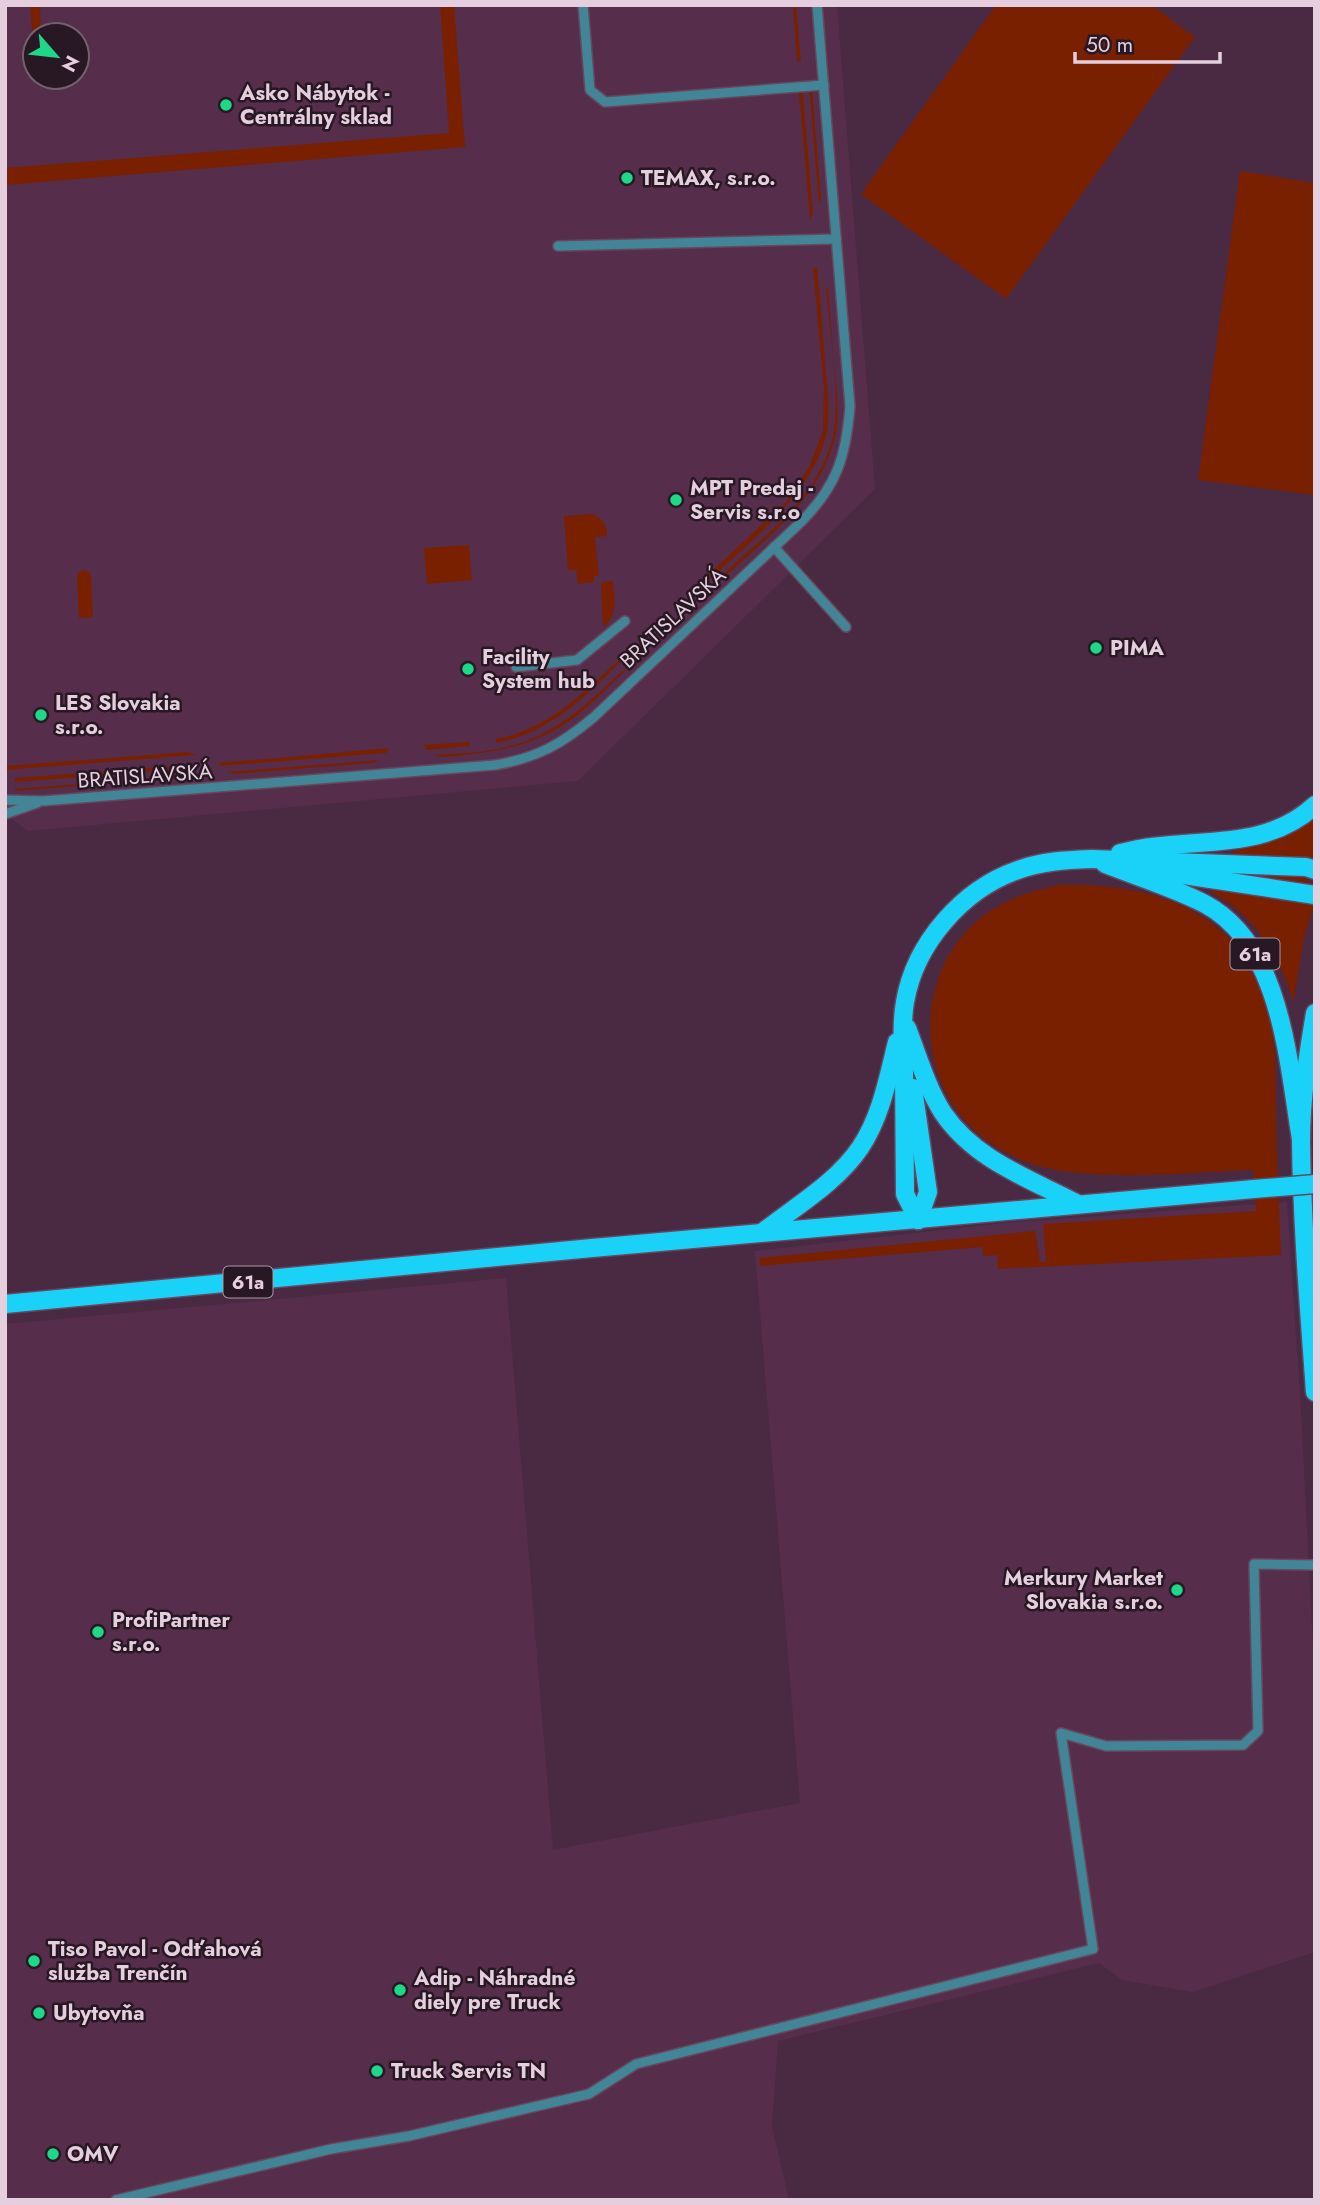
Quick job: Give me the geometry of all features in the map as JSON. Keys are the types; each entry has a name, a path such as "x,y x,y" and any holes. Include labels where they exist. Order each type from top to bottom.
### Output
{"main road":[{"name":"61a","path":"762,1232 822,1187 844,1167 860,1147 874,1122 884,1095 905,1002 918,962 942,925 981,888 1018,870 1039,864 1092,859 1152,846 1244,839 1272,831 1302,817 1315,805"},
{"name":"61a","path":"1092,859 1306,867 1315,870"},
{"name":"61a","path":"1092,859 1315,895"},
{"name":"61a","path":"1092,859 1206,905 1228,922 1254,952 1269,982 1278,1009 1301,1139"},
{"path":"1315,1013 1301,1139 1315,1392"},
{"name":"61a","path":"903,1018 928,1192 918,1220"},
{"path":"903,1018 938,1104 967,1142 1003,1167 1077,1203"},
{"name":"61a","path":"5,1304 1077,1203 1315,1184"}],"lane":[{"path":"583,5 590,90 605,102 824,85"},
{"name":"BRATISLAVSKÁ","path":"43,801 495,765 534,757 567,738 594,717 774,547 824,496 842,462 850,406 817,5"},
{"path":"558,246 836,239"},
{"path":"774,547 846,627"},
{"path":"516,667 577,660 625,621"},
{"path":"5,800 43,801"},
{"path":"5,814 43,801"},
{"path":"116,2200 331,2149 409,2136 589,2094 636,2064 1093,1950 1061,1733 1106,1746 1244,1745 1258,1731 1254,1564 1315,1565"}],"shaded area":[{"path":"5,5 837,5 875,489 578,781 28,831 5,814"},
{"path":"30,5 40,5 41,21 31,21"},
{"path":"440,5 454,5 465,147 5,185 5,168 449,133"},
{"path":"793,5 796,5 801,61 797,62"},
{"path":"996,5 1151,5 1195,37 1006,299 861,194"},
{"path":"802,81 813,215 810,219 798,82"},
{"path":"809,87 812,88 821,197 819,204"},
{"path":"1240,171 1315,183 1315,495 1198,480"},
{"path":"817,267 829,406 827,432 819,455 792,499 754,539 697,591 693,589 787,501 810,465 823,430 824,388 813,268"},
{"path":"826,286 838,407 836,433 829,457 804,500 787,519 707,591 795,506 813,482 827,454 833,435 836,401"},
{"path":"593,514 604,523 607,532 607,536 595,537 599,576 594,576 594,582 578,584 576,570 568,570 564,516"},
{"path":"469,545 472,580 427,584 424,548"},
{"path":"83,570 91,576 93,617 79,618 77,578 78,573"},
{"path":"613,581 613,612 603,627 601,582"},
{"path":"623,659 581,699 550,722 515,738 496,743 496,739 533,727 564,708"},
{"path":"629,665 581,712 544,736 495,751 442,757 435,755 501,748 544,733 574,713"},
{"path":"470,742 470,746 427,750 424,745"},
{"path":"389,748 386,753 220,766 219,763"},
{"path":"188,752 196,755 5,770 5,766"},
{"path":"379,760 373,763 233,774 227,772"},
{"path":"199,764 198,768 15,782 15,778"},
{"path":"193,775 182,778 15,791 15,789"},
{"path":"1315,817 1315,858 1232,852 1271,840"},
{"path":"1264,876 1302,877 1315,883 1265,878"},
{"path":"1059,885 1135,891 1170,901 1200,916 1227,936 1248,963 1264,996 1273,1036 1281,1255 998,1269 997,1255 983,1256 982,1247 760,1266 759,1258 1035,1231 1040,1262 1046,1262 1043,1224 1256,1211 1253,1170 1103,1175 1045,1168 1021,1160 993,1145 963,1118 945,1090 934,1059 930,1026 934,993 945,962 964,934 990,911 1023,895"},
{"path":"1213,889 1314,905 1304,938 1294,999 1263,938 1240,912 1212,893"},
{"path":"1287,1202 1315,1690 1315,1952 1193,1992 1122,1980 1099,1963 778,2041 772,2126 789,2200 5,2200 5,1324 506,1278 553,1850 800,1803 755,1251 1004,1223"}],"place":[{"name":"Asko Nábytok - Centrálny sklad","path":"226,105"},
{"name":"TEMAX, s.r.o.","path":"627,178"},
{"name":"MPT Predaj - Servis s.r.o","path":"676,500"},
{"name":"PIMA","path":"1096,648"},
{"name":"Facility System hub","path":"468,669"},
{"name":"LES Slovakia s.r.o.","path":"41,715"},
{"name":"Merkury Market Slovakia s.r.o.","path":"1177,1590"},
{"name":"ProfiPartner s.r.o.","path":"98,1632"},
{"name":"Tiso Pavol - Odťahová služba Trenčín","path":"34,1961"},
{"name":"Adip - Náhradné diely pre Truck","path":"400,1990"},
{"name":"Ubytovňa","path":"39,2013"},
{"name":"Truck Servis TN","path":"377,2071"},
{"name":"OMV","path":"53,2154"}]}
